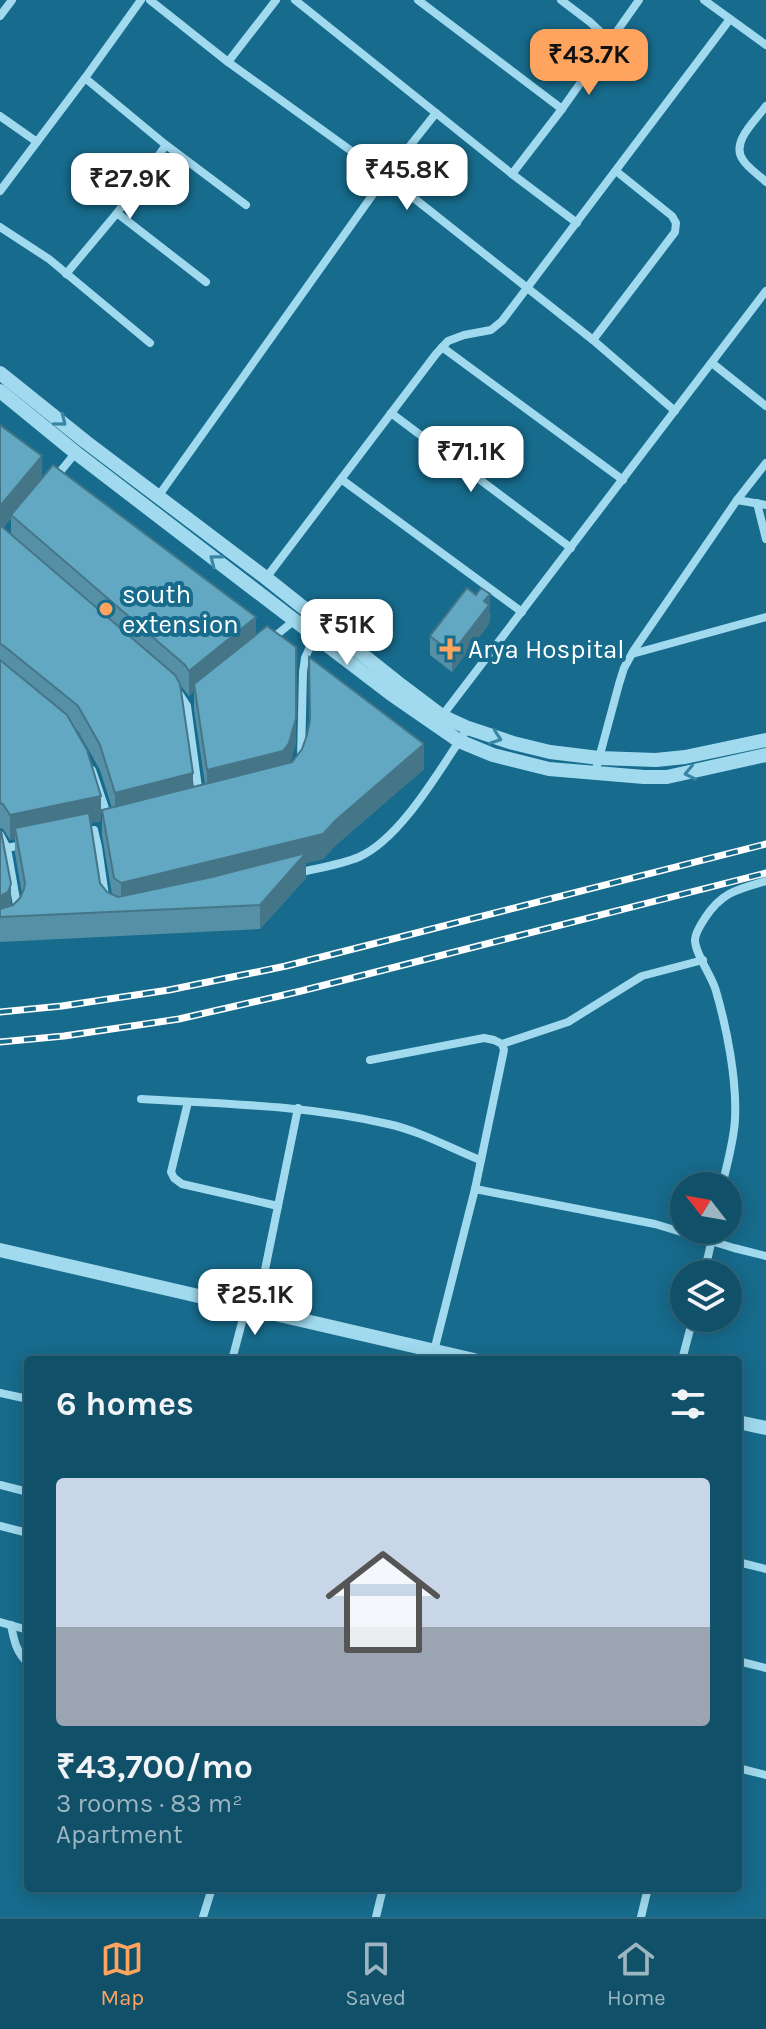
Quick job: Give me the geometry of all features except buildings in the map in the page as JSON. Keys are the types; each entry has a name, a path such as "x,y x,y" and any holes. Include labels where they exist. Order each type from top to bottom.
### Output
{"street":[{"path":"0,16 12,0"},
{"path":"0,191 141,0"},
{"path":"150,0 228,62 386,176 593,340 675,411"},
{"path":"228,62 276,0"},
{"path":"295,0 577,223"},
{"path":"418,0 562,109"},
{"path":"561,0 609,40"},
{"path":"512,174 639,0"},
{"path":"704,0 766,45"},
{"path":"266,578 442,347 464,335 491,330 502,321 730,19"},
{"path":"85,78 166,145 246,205"},
{"path":"766,106 740,140 738,149 742,160 766,182"},
{"path":"150,509 386,176 436,113"},
{"path":"0,116 37,142"},
{"path":"66,274 117,213 166,145"},
{"path":"593,340 675,232 676,223 672,216 616,171"},
{"path":"117,213 206,282"},
{"path":"0,227 49,259 150,343"},
{"path":"442,716 766,291"},
{"path":"442,347 623,480"},
{"path":"712,363 766,406"},
{"path":"1,377 150,509 294,621 391,694 463,734"},
{"path":"0,391 81,447 159,495 493,755 549,769 685,757 766,740"},
{"path":"391,413 571,548"},
{"path":"48,486 81,447"},
{"path":"597,765 624,668 737,500 766,463"},
{"path":"341,479 522,612"},
{"path":"737,500 762,504 766,539"},
{"path":"259,649 307,611"},
{"path":"632,654 766,617"},
{"path":"300,765 305,658 321,621"},
{"path":"172,686 187,706 201,804"},
{"path":"187,706 199,697"},
{"path":"284,876 357,858 379,846 408,815 463,734"},
{"path":"597,765 667,777 766,755"},
{"path":"87,760 93,772 102,828 98,847 107,906"},
{"path":"79,833 102,828"},
{"path":"0,835 18,909 13,922"},
{"path":"3,849 36,842"},
{"path":"725,1172 735,1121 735,1091 716,991 695,940 711,908 728,893 766,881"},
{"path":"370,1060 484,1038 502,1044 568,1022 642,976 703,960"},
{"path":"434,1351 501,1072 502,1044"},
{"path":"141,1099 298,1108 404,1129 480,1160"},
{"path":"188,1102 171,1172 174,1178 182,1184 278,1206"},
{"path":"234,1356 252,1308 278,1206 298,1108"},
{"path":"475,1189 670,1229"},
{"path":"719,1244 766,1256"},
{"path":"0,1250 456,1356"},
{"path":"683,1356 689,1332"},
{"path":"0,1393 24,1398"},
{"path":"742,1423 766,1428"},
{"path":"0,1485 24,1491"},
{"path":"0,1526 24,1532"},
{"path":"742,1563 766,1569"},
{"path":"0,1622 24,1629"},
{"path":"11,1625 16,1647 24,1660"},
{"path":"742,1662 766,1668"},
{"path":"742,1769 766,1775"},
{"path":"203,1917 211,1892"},
{"path":"376,1917 382,1892"},
{"path":"641,1917 647,1892"}],"railway":[{"path":"0,1012 169,990 286,966 766,844"},
{"path":"0,1042 179,1019 766,873"}],"place":[{"name":"south extension","path":"106,609"},
{"name":"Arya Hospital","path":"450,649"}]}
